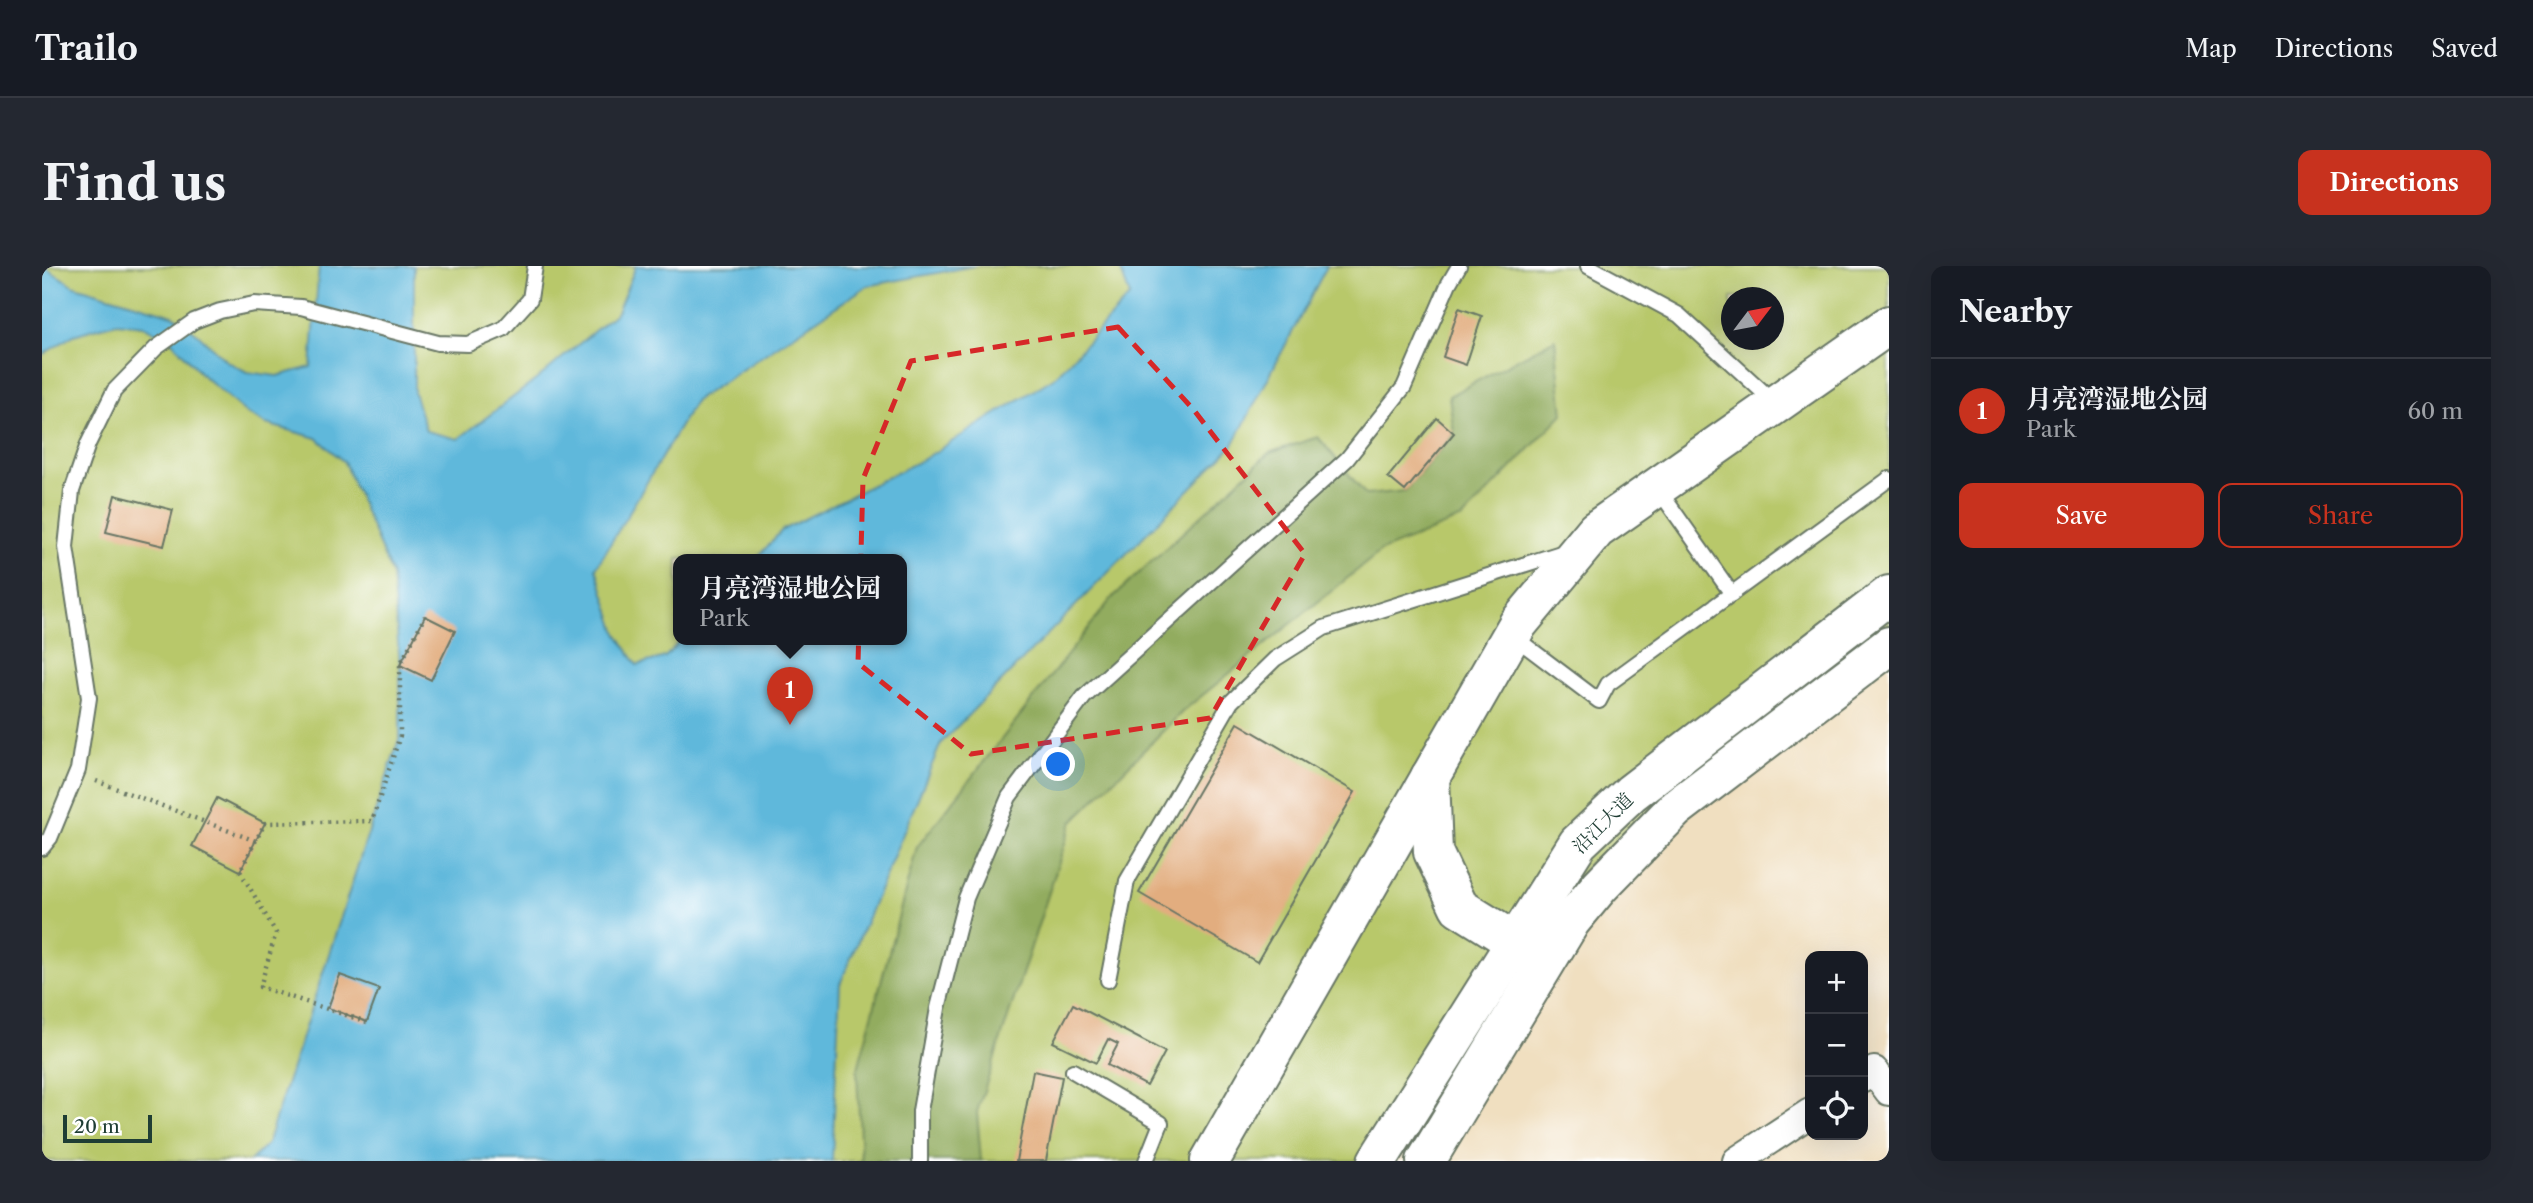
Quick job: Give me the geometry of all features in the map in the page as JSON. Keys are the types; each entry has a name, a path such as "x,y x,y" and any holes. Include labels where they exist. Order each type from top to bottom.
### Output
{"main road":[{"path":"1210,1161 1518,624 1595,530 1889,325"},
{"name":"沿江大道","path":"1377,1161 1578,843 1632,793 1889,595"},
{"path":"1426,1161 1571,921 1600,886 1675,808 1889,646"},
{"path":"1430,777 1433,852 1459,907 1515,942"}],"street":[{"path":"1866,1077 1874,1071 1889,1091"},
{"path":"1737,1161 1805,1116"}],"lane":[{"path":"42,848 50,838 77,774 89,698 66,547 72,491 88,444 114,391 156,348 194,321 220,311 254,304 301,307 438,343 468,344 503,329 530,299 535,266"},
{"path":"920,1161 920,1111 938,1008 967,898 1009,797 1084,697 1347,458 1404,387 1459,266"},
{"path":"1588,266 1679,315 1777,405"},
{"path":"1512,635 1599,701 1608,684 1889,479"},
{"path":"1657,488 1731,594"},
{"path":"1108,979 1127,881 1231,702 1275,659 1324,628 1582,546"},
{"path":"1073,1071 1161,1123 1146,1161"}],"path":[{"path":"367,1022 260,987 275,933 240,871 265,823 372,821 400,736 400,665 425,616"},
{"path":"77,774 256,841"}],"highlighted area":[{"path":"1118,327 1193,409 1305,554 1210,718 971,754 858,663 863,479 911,361"}],"green space":[{"path":"42,266 1889,266 1889,629 1588,864 1391,1161 42,1161"},
{"path":"1555,339 1563,414 1463,518 1381,551 1183,711 1072,822 977,1112 981,1161 861,1161 857,1072 917,847 1112,598 1269,453 1318,437 1366,495 1405,491 1454,433 1449,396"}],"water":[{"path":"42,266 75,286 173,315 226,361 247,372 277,376 311,367 319,266 414,266 414,392 426,431 458,439 537,379 617,312 636,266 974,266 867,286 695,401 596,568 617,633 637,665 665,657 676,645 907,645 907,554 760,554 782,530 924,459 1055,377 1130,296 1119,266 1327,266 1233,445 941,743 840,984 832,1161 250,1161 267,1144 400,736 400,665 392,575 344,462 317,438 266,424 246,413 201,374 172,341 143,326 117,323 74,335 42,355"}],"building":[{"path":"1459,308 1482,316 1466,365 1443,357"},
{"path":"1437,418 1454,433 1405,491 1388,477"},
{"path":"115,495 173,510 164,546 106,532"},
{"path":"425,616 455,631 431,680 400,665"},
{"path":"1238,723 1355,792 1257,962 1139,893"},
{"path":"217,798 265,823 240,871 192,846"},
{"path":"340,975 379,989 367,1022 328,1008"},
{"path":"1073,1004 1165,1052 1147,1086 1107,1065 1118,1044 1108,1039 1096,1063 1053,1042"},
{"path":"1033,1071 1062,1077 1046,1161 1016,1161"}],"place":[{"name":"月亮湾湿地公园","path":"790,725"}]}
